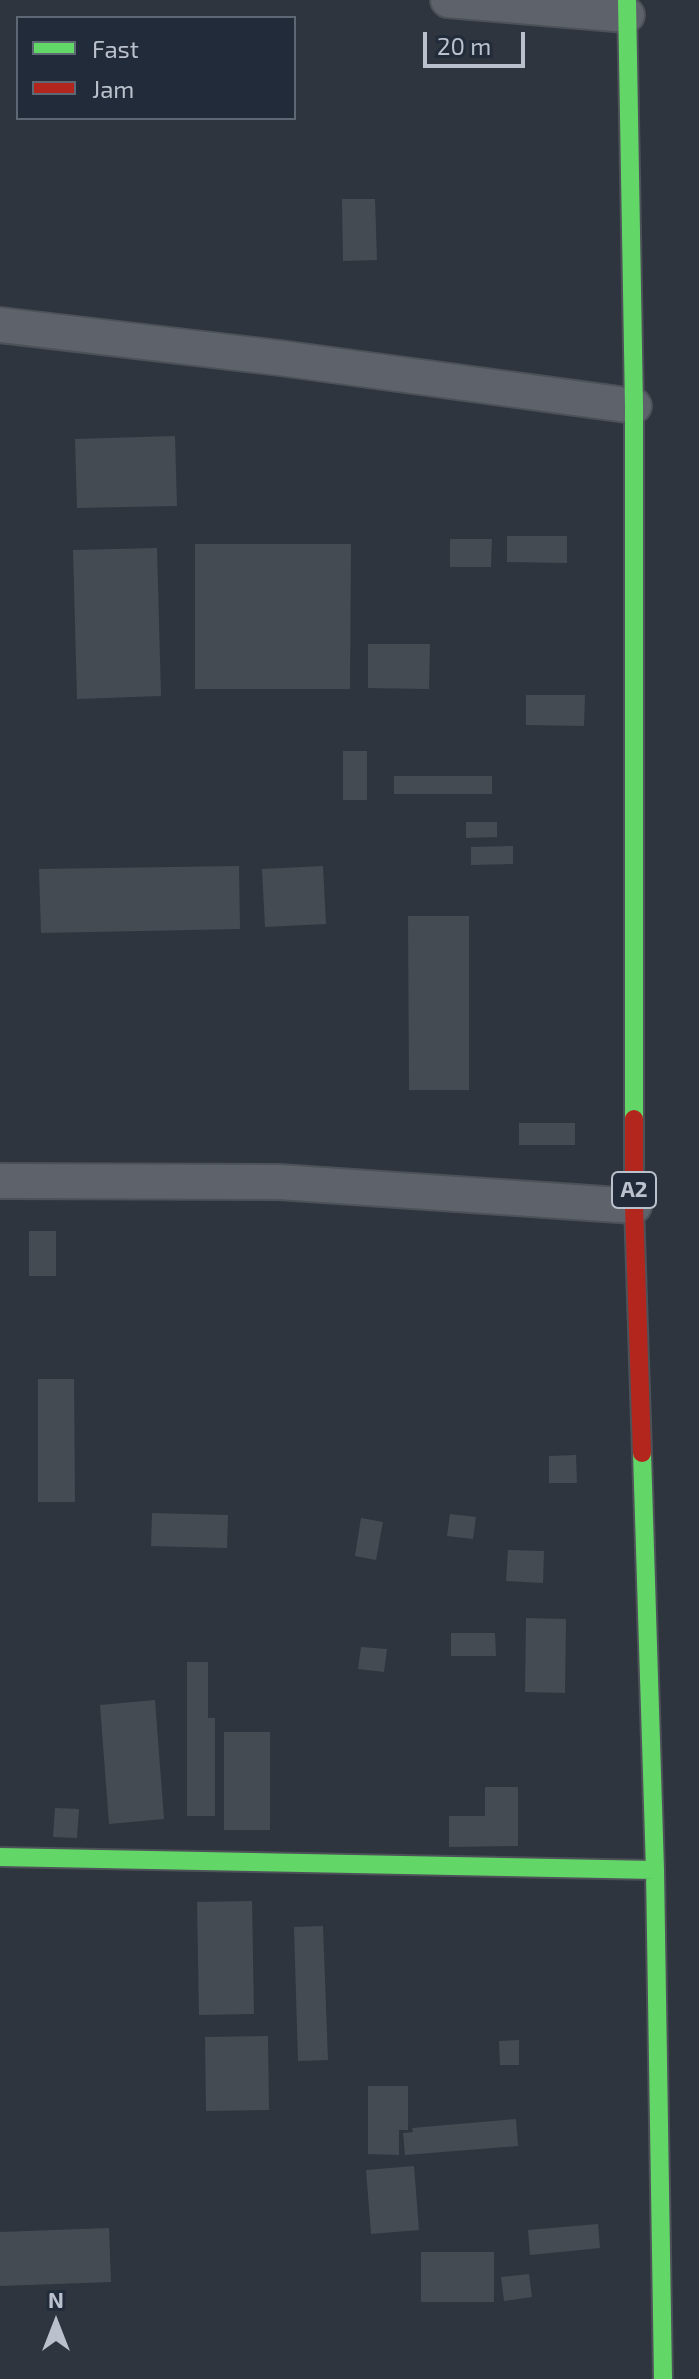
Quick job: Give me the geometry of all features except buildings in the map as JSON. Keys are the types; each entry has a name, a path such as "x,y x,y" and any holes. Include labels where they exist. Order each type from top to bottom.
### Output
{"main road":[{"name":"A2","path":"627,7 634,406 634,1206 655,1870 663,2379"},
{"path":"0,1857 655,1870"}],"street":[{"path":"448,0 627,7"},
{"path":"0,325 280,358 634,406"},
{"path":"0,1181 279,1182 634,1206"}],"traffic: fast":[{"path":"627,0 634,406 634,1119"},
{"path":"642,1453 655,1870 663,2379"},
{"path":"0,1857 655,1870"}],"traffic: jam":[{"path":"634,1119 642,1453"}]}
